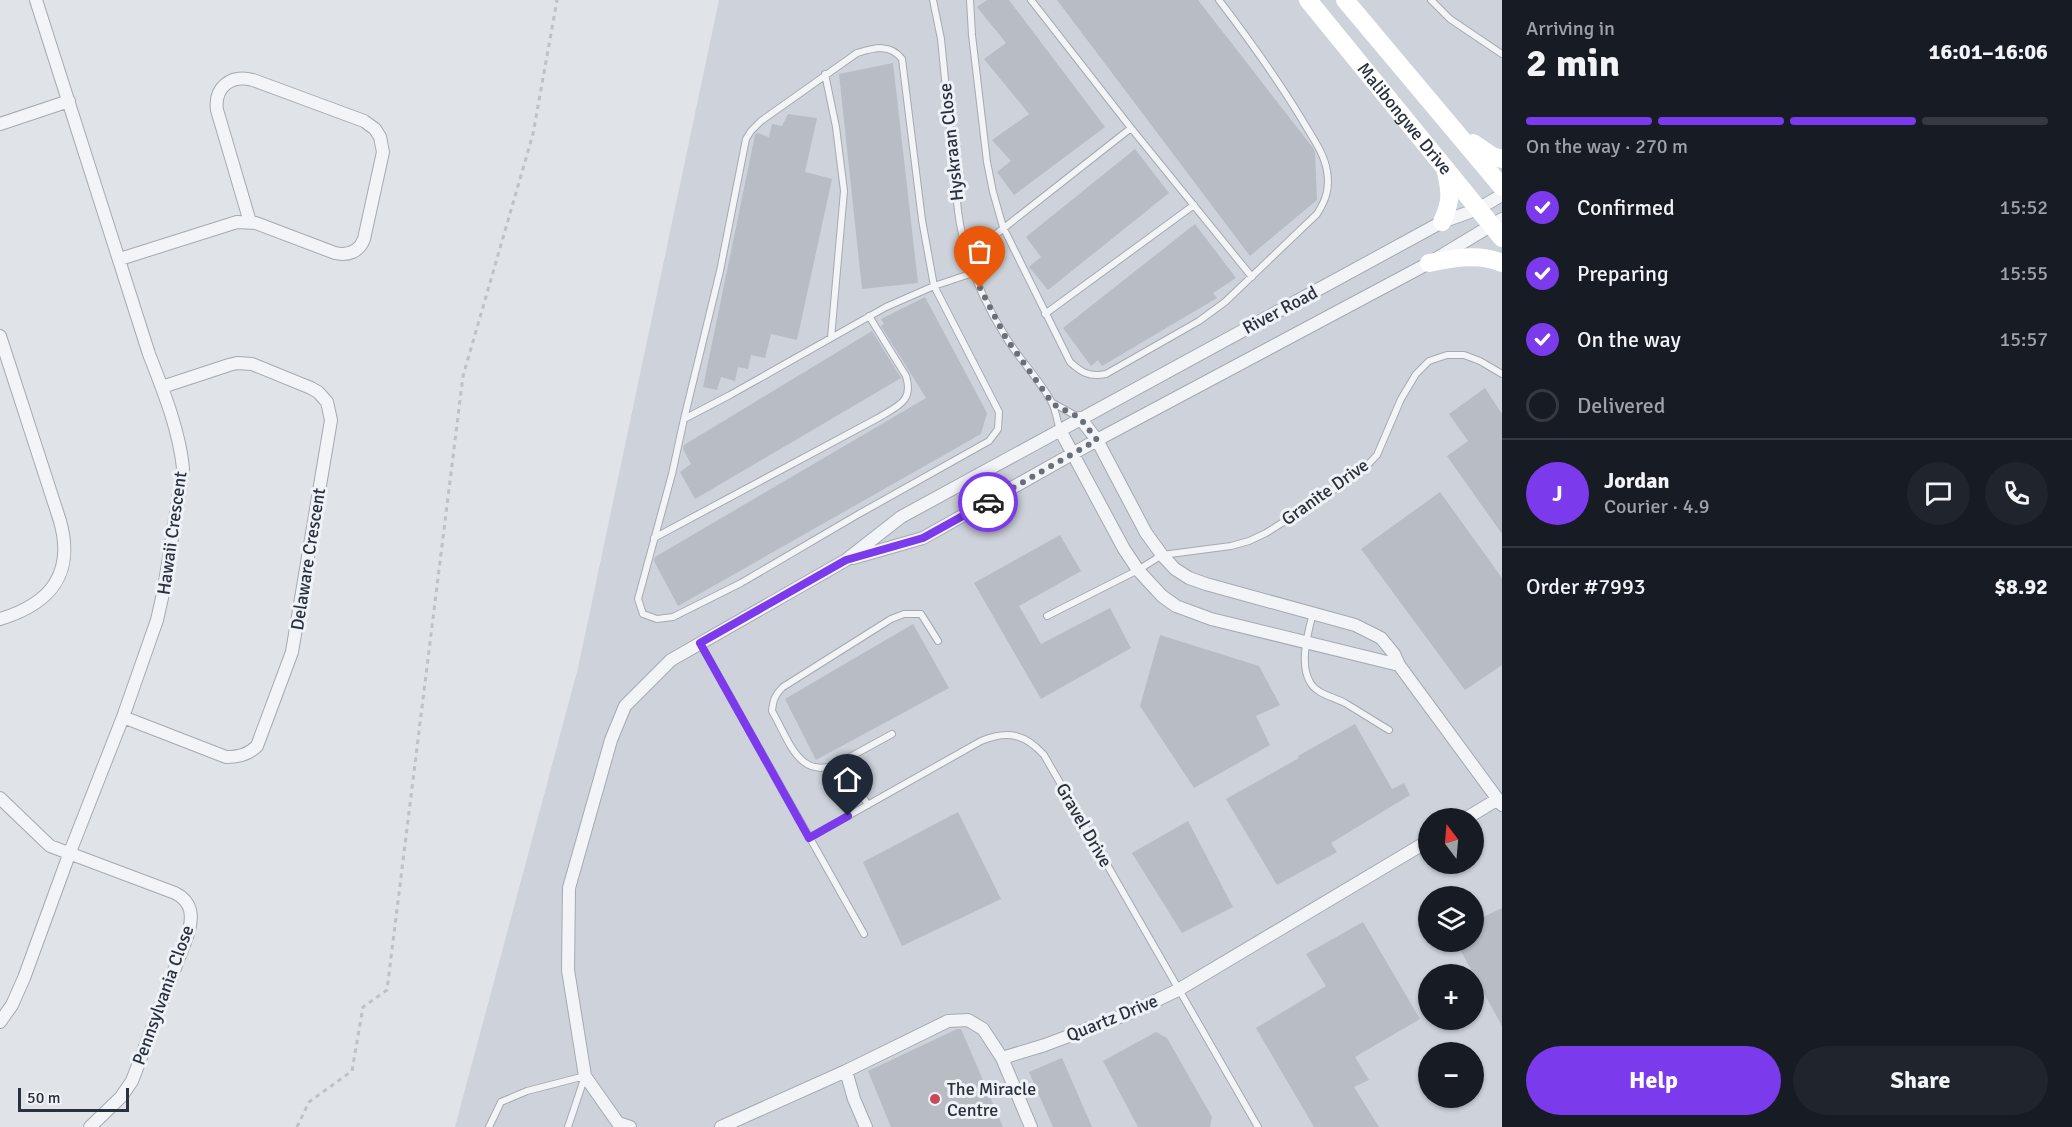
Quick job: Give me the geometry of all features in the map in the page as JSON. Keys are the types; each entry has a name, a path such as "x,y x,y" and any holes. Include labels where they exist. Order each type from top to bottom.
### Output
{"main road":[{"name":"Malibongwe Drive","path":"1308,0 1478,209 1499,228"},
{"name":"Malibongwe Drive","path":"1345,0 1502,187"},
{"path":"1459,134 1492,156 1502,159"},
{"path":"1442,222 1450,204 1450,190 1445,169"},
{"path":"1430,263 1454,258 1481,257 1502,263"}],"street":[{"name":"Hawaii Crescent","path":"0,1022 12,1005 24,978 123,717 160,610 183,468 181,451 162,387 149,354 36,0"},
{"path":"120,259 229,224 250,222 335,253 347,254 357,249 364,239 383,152 380,137 375,129 364,121 244,77 228,82 217,96 217,110 250,222"},
{"path":"0,124 69,100"},
{"name":"River Road","path":"846,560 901,517 1442,222 1478,209 1502,195"},
{"name":"River Road","path":"846,560 923,538 1097,440 1499,228"},
{"path":"0,336 60,520 65,544 60,573 51,590 32,607 0,619"},
{"name":"Delaware Crescent","path":"123,717 226,757 246,754 257,746 292,652 331,420 327,402 318,392 252,364 229,365 162,387"},
{"path":"1080,418 1097,440 1146,533 1175,569 1197,581 1355,624 1381,638 1500,802 1484,810"},
{"path":"1060,430 1124,549 1138,570 1161,596 1176,606 1211,619 1399,665"},
{"path":"630,1127 618,1123 585,1076 568,970 569,888 611,740 625,706 671,660 846,560"},
{"name":"Pennsylvania Close","path":"0,798 50,846 182,897 189,906 192,916 188,934 132,1081 121,1097 90,1127"},
{"name":"Quartz Drive","path":"1002,1058 1121,1017 1178,990 1418,847"},
{"path":"721,1127 846,1071 948,1021 968,1020 983,1029 1002,1058 1031,1127"},
{"path":"846,1071 854,1099 866,1127"}],"lane":[{"name":"Hyskraan Close","path":"933,0 941,39 958,211 967,256 973,273 1006,338 1053,404"},
{"path":"970,0 987,162 1003,227 1070,362 1082,373 1094,376 1106,374 1199,321 1225,302 1317,214 1325,202 1329,187 1327,170 1310,133 1279,83 1220,0"},
{"path":"1031,0 1252,277"},
{"path":"1431,0 1450,19 1502,54"},
{"path":"889,48 897,51 902,59 922,220 934,286 999,412 998,429 989,441 741,583 673,617 657,620 643,614 638,599 720,271 747,139 761,121 825,74 857,53 870,49 889,48"},
{"path":"825,74 836,127 844,191 831,338"},
{"path":"967,256 1131,128"},
{"path":"1045,314 1194,205"},
{"path":"684,419 886,307 934,286 973,273"},
{"path":"654,538 878,418 906,399 910,387 906,376 869,316"},
{"name":"Granite Drive","path":"1047,616 1138,570 1162,555 1231,546 1249,541 1266,533 1359,474 1377,455 1401,399 1416,374 1429,361 1447,355 1464,355 1502,374"},
{"path":"1053,404 1080,418"},
{"path":"1053,404 1060,430"},
{"path":"1313,613 1306,642 1307,677 1310,684 1318,691 1343,702 1389,730"},
{"path":"892,734 831,767 820,769 808,766 800,760 772,711 772,702 776,694 793,681 891,619 904,614 921,614 938,640"},
{"path":"700,643 864,934"},
{"name":"Gravel Drive","path":"809,838 990,737 1010,735 1033,742 1044,755 1258,1127"},
{"path":"841,762 868,805"},
{"path":"489,1127 501,1102 527,1090 585,1076"},
{"path":"568,1127 585,1076"}],"path":[{"path":"297,1127 309,1102 352,1071 363,1007 387,990 463,376 533,134 557,0"}],"shaded area":[{"path":"719,0 1502,0 1502,1127 455,1127 578,668"}],"building":[{"path":"987,0 1009,0 1105,127 1014,195 997,172 1011,161 992,140 1029,114 984,59 1006,43 977,7"},
{"path":"1057,0 1198,0 1313,148 1317,200 1250,256"},
{"path":"893,63 918,283 862,289 839,74"},
{"path":"788,114 817,118 805,172 832,179 797,340 771,334 765,358 751,355 748,369 738,367 735,381 721,377 717,390 703,387 755,135 757,133 769,137 772,124 782,126"},
{"path":"1135,149 1169,193 1048,290 1029,267 1041,257 1026,237"},
{"path":"1195,224 1236,278 1213,293 1217,298 1102,366 1098,360 1091,366 1063,328"},
{"path":"925,297 987,413 981,434 678,606 654,561 655,557 926,398 881,326 884,324 881,319"},
{"path":"872,331 901,378 695,499 680,472 691,464 683,449 684,445"},
{"path":"1485,388 1502,414 1502,534 1447,456 1468,441 1449,414"},
{"path":"1440,492 1502,578 1502,665 1465,690 1361,549"},
{"path":"1060,535 1081,571 1019,606 1041,644 1110,608 1131,648 1041,699 974,583"},
{"path":"913,624 949,688 816,760 785,699"},
{"path":"1160,635 1259,666 1280,705 1256,716 1270,745 1194,788 1140,706"},
{"path":"1355,724 1392,789 1404,783 1410,795 1331,843 1337,852 1277,885 1226,799"},
{"path":"958,812 1001,899 902,946 863,862"},
{"path":"1188,821 1233,907 1182,933 1132,853"},
{"path":"1502,908 1502,1026 1484,993 1484,964 1468,964 1461,952 1484,952 1484,917"},
{"path":"1363,922 1418,1016 1418,1020 1355,1057 1369,1080 1354,1087 1379,1127 1314,1127 1256,1028 1326,986 1306,954"},
{"name":"The Miracle Centre","path":"961,1029 1003,1127 891,1127 868,1071"},
{"path":"1156,1032 1167,1038 1212,1117 1210,1127 1138,1127 1103,1061"},
{"path":"1062,1058 1092,1127 1053,1127 1029,1072"}],"way so far":[{"path":"980,288 1006,338 1053,404 1080,418 1097,440 988,502"}],"place":[{"name":"The Miracle Centre","path":"935,1099"}],"route":[{"path":"848,816 809,838 700,643 846,560 923,538 988,502"}]}
